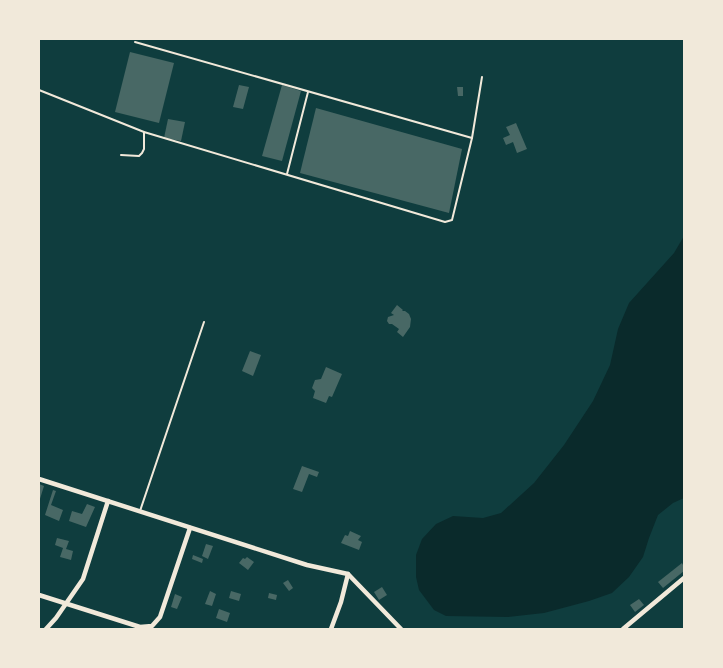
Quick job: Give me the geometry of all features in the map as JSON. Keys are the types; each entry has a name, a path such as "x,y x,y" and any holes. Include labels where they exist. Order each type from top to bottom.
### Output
{"street":[{"path":"39,479 307,566 348,574 401,629"},
{"path":"46,629 56,618 82,578 108,501"},
{"path":"39,595 140,627 152,628 160,617 190,528"},
{"path":"331,629 341,602 348,574"},
{"path":"623,629 684,578"}],"lane":[{"path":"135,42 472,138"},
{"path":"39,90 144,132 445,222 452,220 472,138 482,77"},
{"path":"287,175 308,92"},
{"path":"121,155 138,156 142,153 144,148 144,132"},
{"path":"140,511 204,322"}],"water":[{"path":"684,236 684,498 673,503 658,515 643,557 629,577 612,593 544,613 508,617 446,616 434,610 419,590 416,577 416,555 422,539 436,524 453,516 483,518 501,513 534,483 564,445 593,401 610,365 618,329 629,303 674,253"}],"building":[{"path":"130,52 174,63 159,123 115,112"},
{"path":"239,85 249,87 243,109 233,107"},
{"path":"282,85 301,91 282,161 262,156"},
{"path":"457,87 463,87 463,96 458,96"},
{"path":"316,108 462,149 449,213 300,173"},
{"path":"168,119 185,122 181,141 164,138"},
{"path":"516,123 527,149 517,153 513,142 506,145 503,138 510,135 506,127"},
{"path":"397,305 402,311 409,314 411,319 410,327 403,337 397,332 399,329 387,321 388,317 394,315 391,313"},
{"path":"250,351 261,355 253,376 242,371"},
{"path":"326,367 342,374 332,397 329,396 326,403 313,398 315,391 312,388 315,380 321,379"},
{"path":"302,466 319,472 317,477 309,474 302,492 293,489"},
{"path":"39,484 44,486 39,502"},
{"path":"53,490 56,491 51,505 63,510 59,521 45,515"},
{"path":"87,504 95,507 86,527 69,521 72,511 82,514"},
{"path":"350,531 361,536 358,540 362,542 359,550 341,543 345,535 348,536"},
{"path":"57,538 69,541 66,549 73,551 71,560 60,557 63,548 55,545"},
{"path":"206,544 213,546 208,559 202,556"},
{"path":"193,555 203,559 202,563 192,559"},
{"path":"247,557 254,562 248,570 239,563 243,558"},
{"path":"682,563 684,571 663,588 658,582"},
{"path":"288,580 293,588 289,591 283,583"},
{"path":"382,587 387,595 379,600 374,592"},
{"path":"210,591 216,594 212,606 205,604"},
{"path":"231,591 241,594 239,601 229,598"},
{"path":"269,593 277,595 276,600 268,598"},
{"path":"175,594 182,597 177,609 171,607"},
{"path":"639,599 644,605 635,612 630,605"},
{"path":"219,609 230,613 227,622 216,618"}]}
